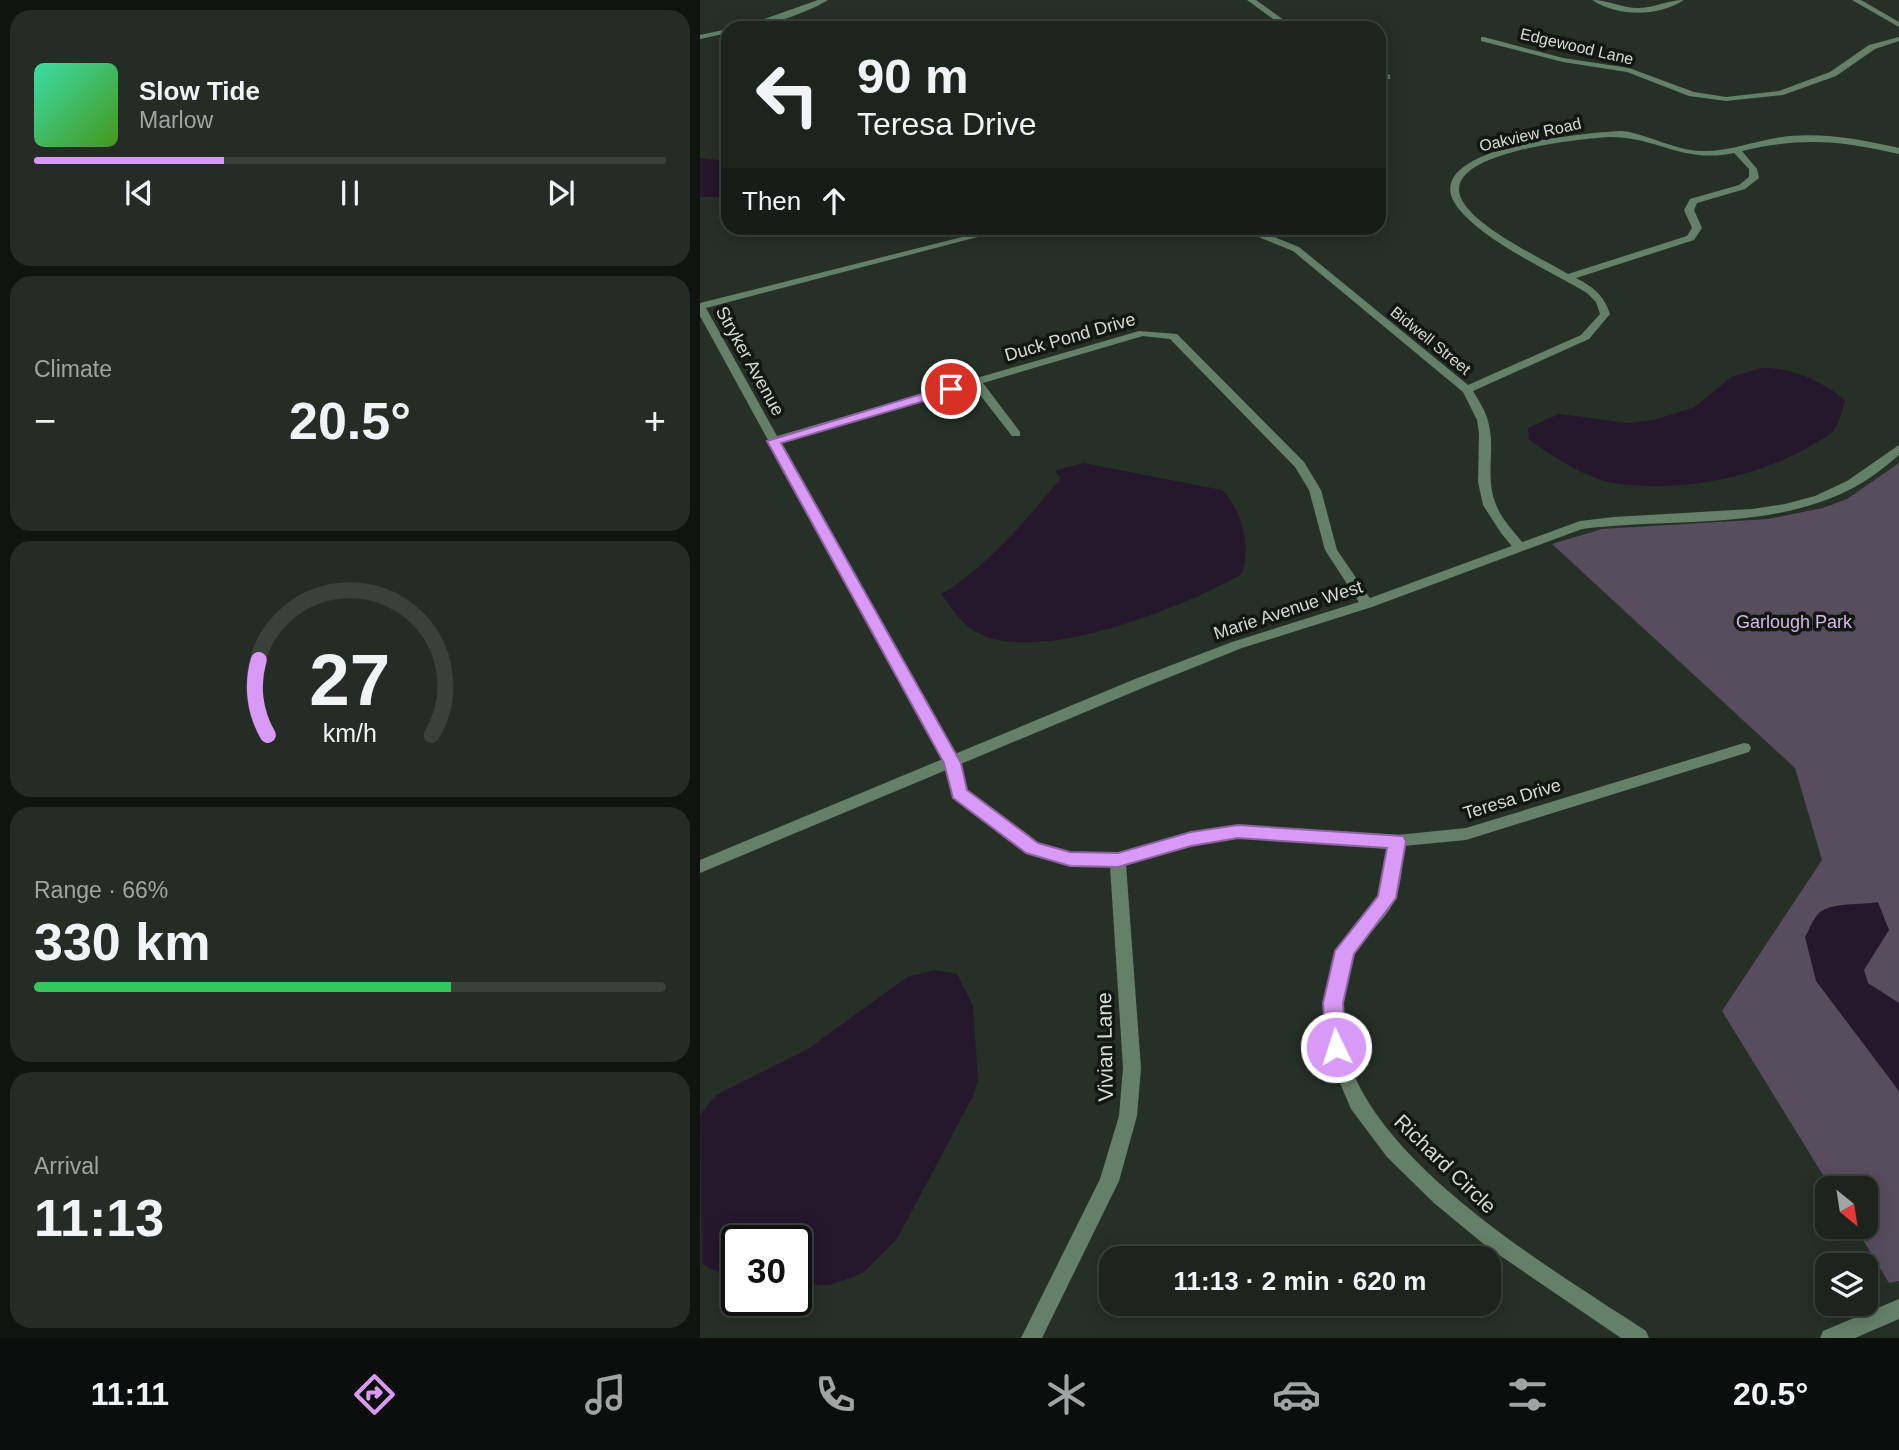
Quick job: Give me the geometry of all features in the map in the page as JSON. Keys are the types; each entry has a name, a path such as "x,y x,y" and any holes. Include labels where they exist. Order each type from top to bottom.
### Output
{"street":[{"path":"768,21 824,0"},
{"path":"1251,0 1277,21"},
{"path":"1595,0 1628,12 1653,10 1680,0"},
{"path":"1856,0 1899,25"},
{"path":"700,37 721,32"},
{"name":"Edgewood Lane","path":"1484,39 1563,60 1629,70 1679,90 1726,99 1780,93 1833,74 1872,47 1899,39"},
{"name":"Oakview Road","path":"1467,390 1585,337 1605,314 1601,301 1591,291 1484,226 1463,208 1455,195 1454,184 1460,173 1470,165 1499,153 1601,134 1645,137 1699,154 1737,150 1794,138 1824,138 1899,151"},
{"path":"1568,277 1691,239 1697,228 1689,210 1693,201 1702,196 1742,187 1754,178 1753,169 1737,150"},
{"path":"700,307 980,235"},
{"name":"Bidwell Street","path":"1261,235 1296,249 1467,390 1479,407 1486,426 1483,478 1487,499 1499,523 1520,547"},
{"name":"Stryker Avenue","path":"700,307 952,763"},
{"name":"Duck Pond Drive","path":"773,441 1143,333 1173,336 1300,465 1315,490 1331,550 1367,604"},
{"path":"976,382 1016,434"},
{"name":"Marie Avenue West","path":"700,867 1237,645 1367,604 1589,524 1736,515 1795,506 1852,484 1899,449"},
{"name":"Teresa Drive","path":"952,763 959,793 1032,848 1070,859 1118,860 1191,839 1238,831 1397,841 1466,834 1744,748"},
{"name":"Richard Circle","path":"1397,841 1387,898 1345,951 1333,1003 1336,1047 1350,1092 1382,1139 1473,1226 1639,1338"},
{"name":"Vivian Lane","path":"1031,1338 1109,1181 1128,1116 1132,1068 1118,860"},
{"path":"1829,1338 1899,1309"}],"green space":[{"name":"Garlough Park","path":"1899,463 1899,1281 1889,1283 1878,1265 1878,1253 1871,1253 1862,1239 1878,1239 1878,1176 1824,1176 1722,1011 1822,860 1795,768 1552,544 1602,529 1768,519 1823,508 1847,499"}],"shaded area":[{"path":"700,158 721,160 721,197 700,197"},
{"path":"1761,368 1785,370 1806,376 1845,400 1838,424 1825,438 1762,468 1714,481 1639,486 1615,483 1581,472 1529,440 1528,428 1559,414 1629,423 1654,420 1695,407 1731,377"},
{"path":"1083,463 1222,490 1235,508 1243,529 1246,552 1242,574 1185,602 1148,616 1070,638 1032,642 999,640 973,630 941,594 973,572 1021,525 1061,478 1055,471"},
{"path":"1878,902 1889,930 1864,970 1868,983 1899,1003 1899,1091 1816,981 1805,937 1815,918 1824,909"},
{"path":"934,970 957,974 973,1006 978,1080 973,1096 897,1239 863,1273 830,1285 812,1284 812,1225 721,1225 721,1274 702,1264 700,1115 716,1095 808,1049 907,977"}],"route":[{"path":"951,389 773,441 952,763 959,793 1032,848 1070,859 1118,860 1191,839 1238,831 1397,841 1387,898 1345,951 1333,1003 1336,1047"}]}
